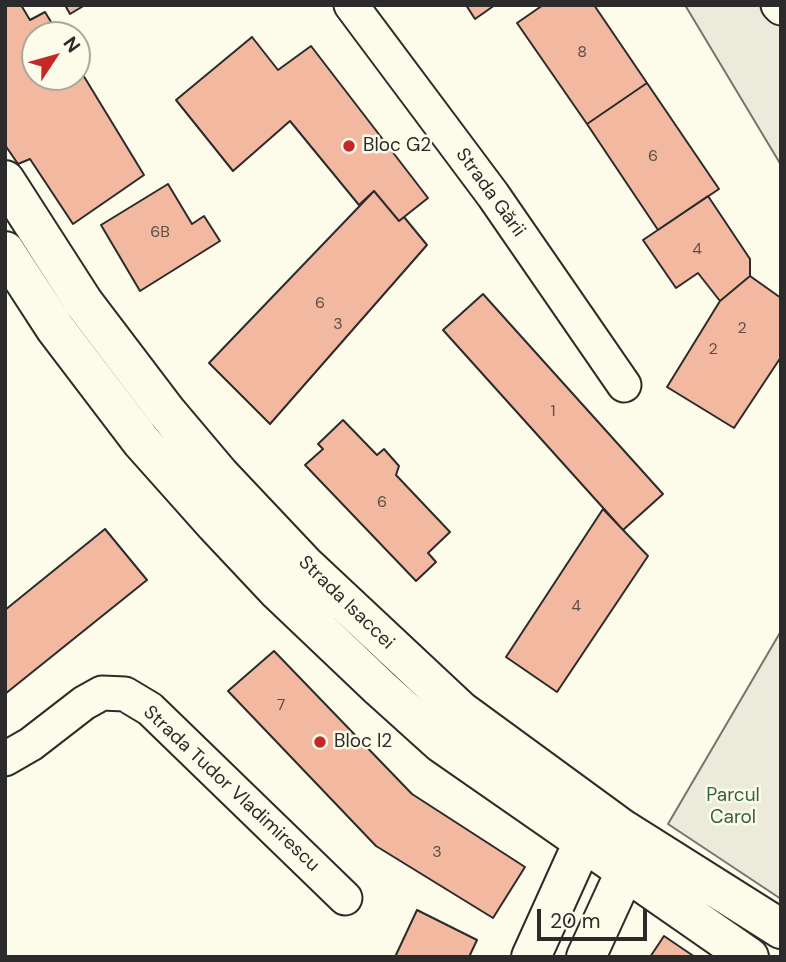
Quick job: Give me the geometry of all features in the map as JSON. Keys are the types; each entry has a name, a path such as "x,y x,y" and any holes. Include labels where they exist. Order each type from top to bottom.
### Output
{"main road":[{"name":"Strada Isaccei","path":"5,180 84,303 166,411 304,564 461,711 601,828 625,873 749,957"},
{"name":"Strada Isaccei","path":"5,251 55,328 141,441 278,591 441,743 696,876 781,929"},
{"path":"531,957 601,828"},
{"path":"586,957 625,873"}],"street":[{"name":"Strada Gării","path":"351,5 493,195 624,385"},
{"name":"Strada Tudor Vladimirescu","path":"5,759 31,744 84,703 102,693 125,694 150,709 345,898"}],"green space":[{"name":"Parcul Carol","path":"781,631 781,899 668,824"}],"shaded area":[{"path":"685,5 781,5 781,165"}],"building":[{"path":"5,5 21,5 30,20 45,12 50,21 21,21 21,91 91,91 91,88 144,175 73,224 30,159 18,164 5,145"},
{"path":"65,5 85,5 70,14"},
{"path":"466,5 495,5 475,19"},
{"path":"543,5 594,5 647,83 587,124 517,23"},
{"name":"Bloc G2","path":"252,37 278,70 311,46 428,198 399,221 374,191 359,205 290,121 233,171 176,100"},
{"path":"647,83 719,189 658,230 587,124"},
{"path":"168,184 192,224 204,216 220,241 140,291 101,225"},
{"path":"374,191 399,221 404,217 427,245 270,424 209,363"},
{"path":"708,196 750,259 750,276 720,301 698,273 676,288 643,240"},
{"path":"750,276 781,298 781,357 734,428 667,387 720,301"},
{"path":"483,294 663,494 623,530 443,330"},
{"path":"343,420 377,455 384,449 399,466 396,475 450,532 428,553 436,562 416,581 305,465 323,449 318,444"},
{"path":"603,509 648,556 557,692 506,657"},
{"path":"105,529 147,580 5,694 5,610"},
{"name":"Bloc I2","path":"274,651 412,794 525,867 493,918 376,846 228,691"},
{"path":"417,910 477,940 469,957 395,957"},
{"path":"664,936 695,957 650,957"}],"place":[{"name":"Bloc G2","path":"349,146"},
{"name":"Bloc I2","path":"320,742"}]}
